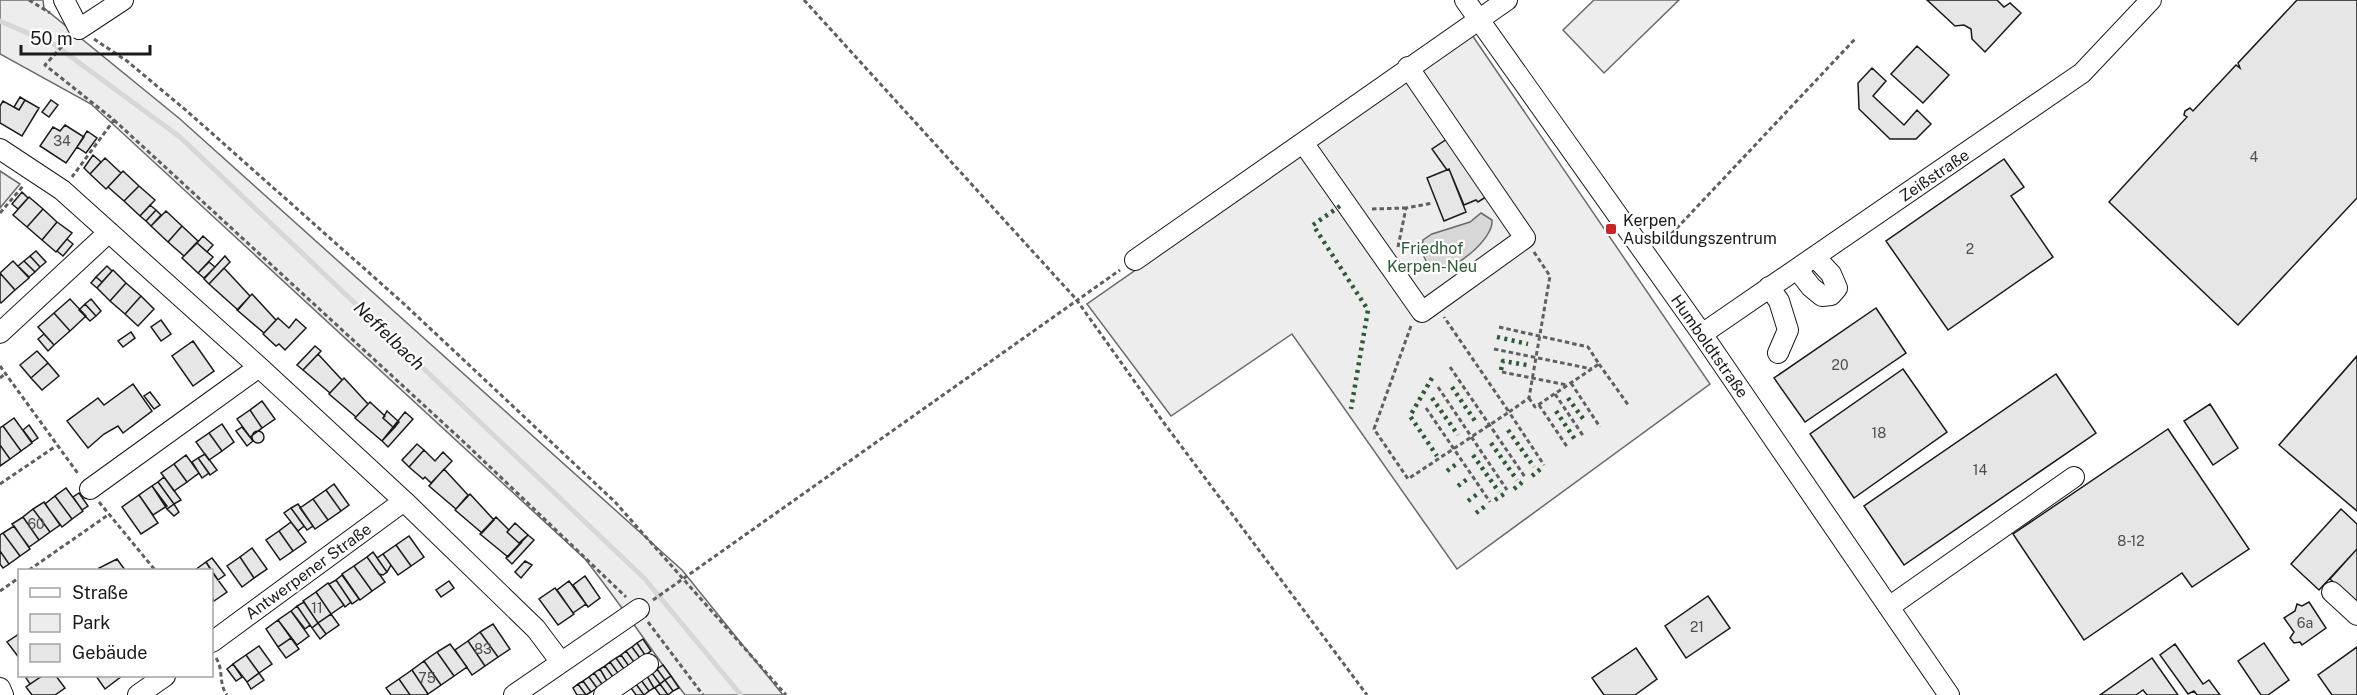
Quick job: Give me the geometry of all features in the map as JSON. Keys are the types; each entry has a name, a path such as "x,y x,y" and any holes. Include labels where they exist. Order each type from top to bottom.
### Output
{"street":[{"path":"64,0 79,29 123,0"},
{"name":"Humboldtstraße","path":"1465,0 1649,257 1949,695"},
{"path":"1135,260 1304,144 1478,18 1507,0"},
{"name":"Zeißstraße","path":"1702,334 2082,74 2151,0"},
{"path":"1304,144 1394,269 1428,307 1525,238 1408,67"},
{"path":"0,149 62,190 259,367 404,501 536,629 560,661"},
{"path":"0,333 109,232"},
{"path":"1797,269 1811,287 1822,296 1831,295 1837,288 1835,280 1815,257"},
{"path":"1769,288 1779,301 1788,330 1778,353"},
{"path":"90,489 259,367"},
{"path":"1889,607 2074,477"},
{"name":"Antwerpener Straße","path":"213,641 404,501"},
{"path":"2332,592 2357,615"},
{"path":"514,695 560,661 639,609"},
{"path":"604,695 648,664"},
{"path":"138,695 162,677"},
{"path":"0,688 3,695"}],"path":[{"path":"29,0 79,29 127,61 188,112 403,303 615,502 684,577 786,695"},
{"path":"804,0 1076,299 1164,423 1367,695"},
{"path":"79,29 45,65 114,120 466,444 639,609 703,695"},
{"path":"1649,257 1855,39"},
{"path":"62,190 114,120"},
{"path":"0,213 36,171"},
{"path":"1352,209 1406,208 1433,203"},
{"path":"1394,269 1406,208"},
{"path":"1525,238 1550,276 1529,398 1535,407 1599,364"},
{"path":"668,591 684,577 1076,299 1135,260"},
{"path":"1529,398 1509,412 1490,424 1472,437 1408,479 1374,429 1414,319 1428,307 1509,412 1544,465"},
{"path":"1499,327 1588,347 1629,406"},
{"path":"1494,349 1592,369"},
{"path":"0,366 108,515 154,569"},
{"path":"1450,367 1525,477"},
{"path":"1502,372 1569,384 1600,427"},
{"path":"0,378 6,373"},
{"path":"1438,387 1507,490"},
{"path":"1555,394 1584,437"},
{"path":"1539,405 1568,448"},
{"path":"1426,408 1490,502"},
{"path":"0,484 56,446"},
{"path":"30,569 108,515"},
{"path":"0,591 18,578"},
{"path":"213,653 221,665 221,687 227,695"}],"green space":[{"path":"0,0 43,0 44,8 180,119 682,570 783,695 685,695 585,559 91,104 0,54"},
{"path":"1594,0 1679,0 1604,73 1563,30"},
{"name":"Friedhof Kerpen-Neu","path":"1472,35 1710,384 1457,569 1292,334 1171,416 1087,304"},
{"path":"0,171 20,184 0,208"}],"shaded area":[{"path":"1481,213 1492,220 1491,228 1480,245 1452,266 1435,271 1424,257 1423,240 1432,234 1470,222"}],"building":[{"path":"1927,0 1997,0 2004,7 2010,3 2021,13 1985,52 1972,39 1971,29 1964,25 1955,26"},
{"path":"2297,0 2357,0 2357,198 2238,325 2109,202 2187,117 2184,115 2185,111 2190,108 2193,111 2236,65 2240,68 2238,63"},
{"path":"1917,46 1949,75 1923,103 1891,74"},
{"path":"1872,68 1886,81 1873,96 1904,125 1917,110 1931,124 1916,139 1890,139 1859,109 1858,83"},
{"path":"20,97 25,100 19,110 14,107"},
{"path":"25,100 39,108 22,136 0,123 0,106 3,101 19,110"},
{"path":"51,100 58,105 49,117 42,112"},
{"path":"65,125 84,137 66,163 40,146 53,127 60,131"},
{"path":"87,131 97,138 86,153 77,147"},
{"path":"1450,137 1489,195 1478,202 1476,200 1464,205 1449,169 1447,170 1432,149"},
{"path":"93,155 101,162 90,174 84,168"},
{"path":"105,158 121,173 106,189 90,174"},
{"path":"2004,159 2024,187 2011,196 2053,257 1948,330 1886,241"},
{"path":"1449,169 1466,212 1444,221 1427,178"},
{"path":"123,171 139,186 124,201 108,187"},
{"path":"139,186 155,200 140,216 124,201"},
{"path":"22,192 28,198 18,209 12,204"},
{"path":"29,197 43,209 27,227 13,215"},
{"path":"150,205 156,210 146,221 140,216"},
{"path":"43,209 57,222 42,240 27,227"},
{"path":"156,210 161,215 151,226 146,221"},
{"path":"166,211 182,226 168,242 151,226"},
{"path":"57,222 72,233 56,252 42,240"},
{"path":"182,226 198,241 184,256 168,242"},
{"path":"203,236 213,245 207,252 197,243"},
{"path":"67,239 73,244 63,256 57,251"},
{"path":"197,243 213,257 198,273 182,258"},
{"path":"36,251 46,262 40,267 30,256"},
{"path":"30,256 40,267 35,272 24,261"},
{"path":"225,256 230,262 209,284 204,279"},
{"path":"13,261 29,278 15,290 0,273"},
{"path":"24,261 35,272 29,277 18,266"},
{"path":"209,262 215,267 204,278 198,273"},
{"path":"107,266 112,271 102,282 96,277"},
{"path":"224,268 250,296 238,310 209,284"},
{"path":"113,270 126,283 110,301 97,288"},
{"path":"0,273 15,290 1,303 0,302"},
{"path":"96,277 102,282 97,288 91,283"},
{"path":"126,283 141,296 125,314 110,301"},
{"path":"252,294 276,320 264,333 237,310"},
{"path":"141,296 154,309 138,326 125,314"},
{"path":"70,299 86,316 70,331 54,313"},
{"path":"91,299 101,311 96,316 85,304"},
{"path":"85,304 96,316 90,321 79,310"},
{"path":"1876,308 1906,353 1805,422 1774,378"},
{"path":"54,313 70,331 54,345 38,327"},
{"path":"278,318 289,328 296,319 306,328 285,350 279,344 276,346 263,334"},
{"path":"161,320 171,334 161,341 151,327"},
{"path":"131,332 135,338 123,347 118,341"},
{"path":"44,334 54,345 48,351 38,339"},
{"path":"193,341 214,371 193,386 172,356"},
{"path":"315,346 321,351 303,370 297,365"},
{"path":"37,351 48,363 31,378 20,365"},
{"path":"318,354 342,380 330,393 303,370"},
{"path":"2357,356 2357,511 2279,445"},
{"path":"48,363 59,376 42,390 31,378"},
{"path":"1903,369 1947,432 1854,498 1810,434"},
{"path":"2056,374 2096,433 1904,565 1864,506"},
{"path":"344,378 368,404 356,417 329,394"},
{"path":"133,384 152,411 123,433 118,426 104,434 88,448 67,421 98,398 104,405"},
{"path":"150,392 160,405 154,409 144,396"},
{"path":"262,401 275,419 262,428 250,410"},
{"path":"370,402 385,416 383,418 394,428 396,426 382,441 355,418"},
{"path":"2210,404 2238,448 2213,465 2184,421"},
{"path":"250,410 262,428 250,437 237,419"},
{"path":"387,411 399,422 394,428 383,418"},
{"path":"405,412 413,419 388,447 382,441"},
{"path":"14,418 32,443 21,451 3,426"},
{"path":"222,424 234,442 222,451 209,433"},
{"path":"29,425 38,438 32,442 23,430"},
{"path":"3,426 21,451 10,459 0,445 0,428"},
{"path":"242,427 253,441 247,446 236,431"},
{"path":"2168,429 2249,549 2192,587 2182,573 2084,640 2013,534"},
{"path":"258,431 264,437 258,443 252,437"},
{"path":"209,433 222,451 209,460 196,442"},
{"path":"417,444 424,450 409,467 402,460"},
{"path":"0,445 10,459 0,466"},
{"path":"424,450 435,461 443,452 452,461 431,483 409,467"},
{"path":"205,454 217,470 210,475 198,458"},
{"path":"186,455 199,473 187,482 174,464"},
{"path":"198,458 209,473 202,478 192,462"},
{"path":"174,464 187,482 174,491 161,473"},
{"path":"444,469 468,495 456,509 429,486"},
{"path":"164,477 181,500 174,504 158,482"},
{"path":"158,482 174,504 167,509 152,486"},
{"path":"334,484 349,505 341,511 326,490"},
{"path":"152,486 167,506 153,515 139,495"},
{"path":"66,488 83,511 72,519 55,496"},
{"path":"326,490 341,511 328,520 313,499"},
{"path":"79,493 88,506 82,510 73,497"},
{"path":"470,494 494,520 482,533 455,510"},
{"path":"139,495 158,523 141,534 122,507"},
{"path":"55,496 72,519 62,527 45,504"},
{"path":"313,499 328,520 315,529 300,508"},
{"path":"44,502 60,525 50,532 33,509"},
{"path":"174,504 179,512 174,516 167,509"},
{"path":"298,504 313,526 307,530 291,508"},
{"path":"291,508 304,526 298,531 284,513"},
{"path":"33,509 50,532 39,540 23,517"},
{"path":"2341,509 2357,524 2357,549 2319,590 2291,564"},
{"path":"23,517 39,540 29,547 12,524"},
{"path":"496,517 509,530 507,532 519,543 522,542 508,557 480,534"},
{"path":"291,522 306,542 293,551 279,531"},
{"path":"515,523 528,535 519,543 507,532"},
{"path":"14,526 30,549 20,556 3,533"},
{"path":"279,531 293,551 280,560 266,540"},
{"path":"3,533 20,556 9,564 0,551 0,535"},
{"path":"528,535 534,540 512,564 506,558"},
{"path":"409,536 424,557 411,566 396,545"},
{"path":"396,545 411,566 398,575 383,554"},
{"path":"252,548 267,569 254,578 240,557"},
{"path":"2357,549 2357,604 2330,579"},
{"path":"0,551 9,564 3,568 0,564"},
{"path":"373,552 387,572 383,575 379,574 367,557"},
{"path":"383,554 391,565 387,572 377,558"},
{"path":"240,557 254,578 242,587 227,566"},
{"path":"367,557 385,582 372,591 354,566"},
{"path":"212,558 225,575 218,580 213,569 206,562"},
{"path":"117,559 124,569 100,569"},
{"path":"525,561 532,565 521,578 515,572"},
{"path":"206,562 210,569 196,569"},
{"path":"354,566 372,591 360,600 342,574"},
{"path":"213,573 227,592 214,601 213,599"},
{"path":"342,575 359,599 352,604 336,580"},
{"path":"585,576 600,598 588,607 573,585"},
{"path":"336,580 351,602 345,607 329,584"},
{"path":"449,581 454,588 441,597 436,590"},
{"path":"569,581 586,604 573,613 557,590"},
{"path":"328,583 344,605 331,614 316,592"},
{"path":"555,588 574,614 558,625 539,599"},
{"path":"316,592 331,614 318,623 303,601"},
{"path":"1708,596 1730,628 1686,658 1665,626"},
{"path":"304,602 318,623 312,628 297,606"},
{"path":"2309,602 2326,628 2302,645 2300,642 2294,643 2290,638 2294,632 2284,618 2295,611 2297,604 2302,606"},
{"path":"297,606 310,625 305,629 291,611"},
{"path":"291,611 309,636 297,645 278,620"},
{"path":"331,614 339,625 326,634 318,623"},
{"path":"278,620 291,638 278,647 266,629"},
{"path":"318,623 326,634 320,639 312,628"},
{"path":"493,624 510,649 498,657 480,632"},
{"path":"480,632 498,657 485,666 468,641"},
{"path":"18,635 18,656 7,642"},
{"path":"291,638 299,649 286,658 278,647"},
{"path":"643,639 651,651 645,655 637,643"},
{"path":"468,641 485,666 472,675 455,650"},
{"path":"637,643 645,655 640,658 632,647"},
{"path":"2264,643 2289,680 2268,695 2261,695 2238,661"},
{"path":"450,644 467,667 454,676 437,652"},
{"path":"2175,644 2203,684 2209,680 2220,695 2197,695 2194,691 2188,694 2160,655"},
{"path":"259,646 272,664 259,673 246,655"},
{"path":"632,647 640,658 634,662 626,651"},
{"path":"2357,647 2357,695 2332,695 2318,675"},
{"path":"1636,648 1657,679 1635,695 1604,695 1592,678"},
{"path":"626,651 634,662 629,666 621,655"},
{"path":"437,652 454,676 441,685 424,661"},
{"path":"246,655 259,673 247,682 233,664"},
{"path":"621,655 629,666 624,669 616,658"},
{"path":"616,658 624,669 618,673 610,662"},
{"path":"2152,658 2178,695 2147,695 2143,690 2136,695 2100,695"},
{"path":"424,661 441,685 428,694 412,670"},
{"path":"610,662 618,673 613,677 605,666"},
{"path":"233,664 242,677 236,681 227,669"},
{"path":"663,665 671,676 665,680 657,669"},
{"path":"605,666 613,677 607,681 600,669"},
{"path":"600,669 607,681 602,684 594,673"},
{"path":"657,669 665,680 660,684 652,673"},
{"path":"412,670 428,694 410,695 399,679"},
{"path":"259,673 264,680 251,689 247,682"},
{"path":"594,673 602,684 597,688 589,677"},
{"path":"652,673 660,684 654,688 647,676"},
{"path":"647,676 654,688 649,691 641,680"},
{"path":"671,676 679,688 673,691 665,680"},
{"path":"28,677 40,677 30,684"},
{"path":"41,677 57,677 65,688 55,695 32,695 26,687"},
{"path":"97,677 121,677 105,689"},
{"path":"589,677 597,688 591,692 583,681"},
{"path":"399,679 410,695 391,695 386,688"},
{"path":"641,680 649,691 644,695 636,684"},
{"path":"665,680 673,691 668,695 660,684"},
{"path":"583,681 591,692 586,695 578,684"},
{"path":"578,684 586,695 577,695 573,688"},
{"path":"636,684 644,695 636,695 631,688"},
{"path":"660,684 668,695 660,695 655,688"}],"waterway":[{"name":"Neffelbach","path":"0,21 55,45 180,137 644,578 741,695"}],"hedge":[{"path":"1340,206 1313,225 1368,310 1351,409"},
{"path":"1497,337 1528,344"},
{"path":"1501,370 1503,361 1527,365"},
{"path":"1432,378 1410,416 1437,456"},
{"path":"1452,387 1477,424"},
{"path":"1432,398 1458,435"},
{"path":"1568,398 1584,420"},
{"path":"1556,411 1576,441"},
{"path":"1508,430 1534,467"},
{"path":"1491,443 1517,480"},
{"path":"1473,455 1499,492"},
{"path":"1447,471 1459,462"},
{"path":"1532,476 1543,467"},
{"path":"1458,486 1470,477"},
{"path":"1514,489 1525,480"},
{"path":"1468,501 1480,492"},
{"path":"1495,500 1507,492"},
{"path":"1476,513 1488,504"}],"place":[{"name":"Kerpen Ausbildungszentrum","path":"1611,229"}]}
